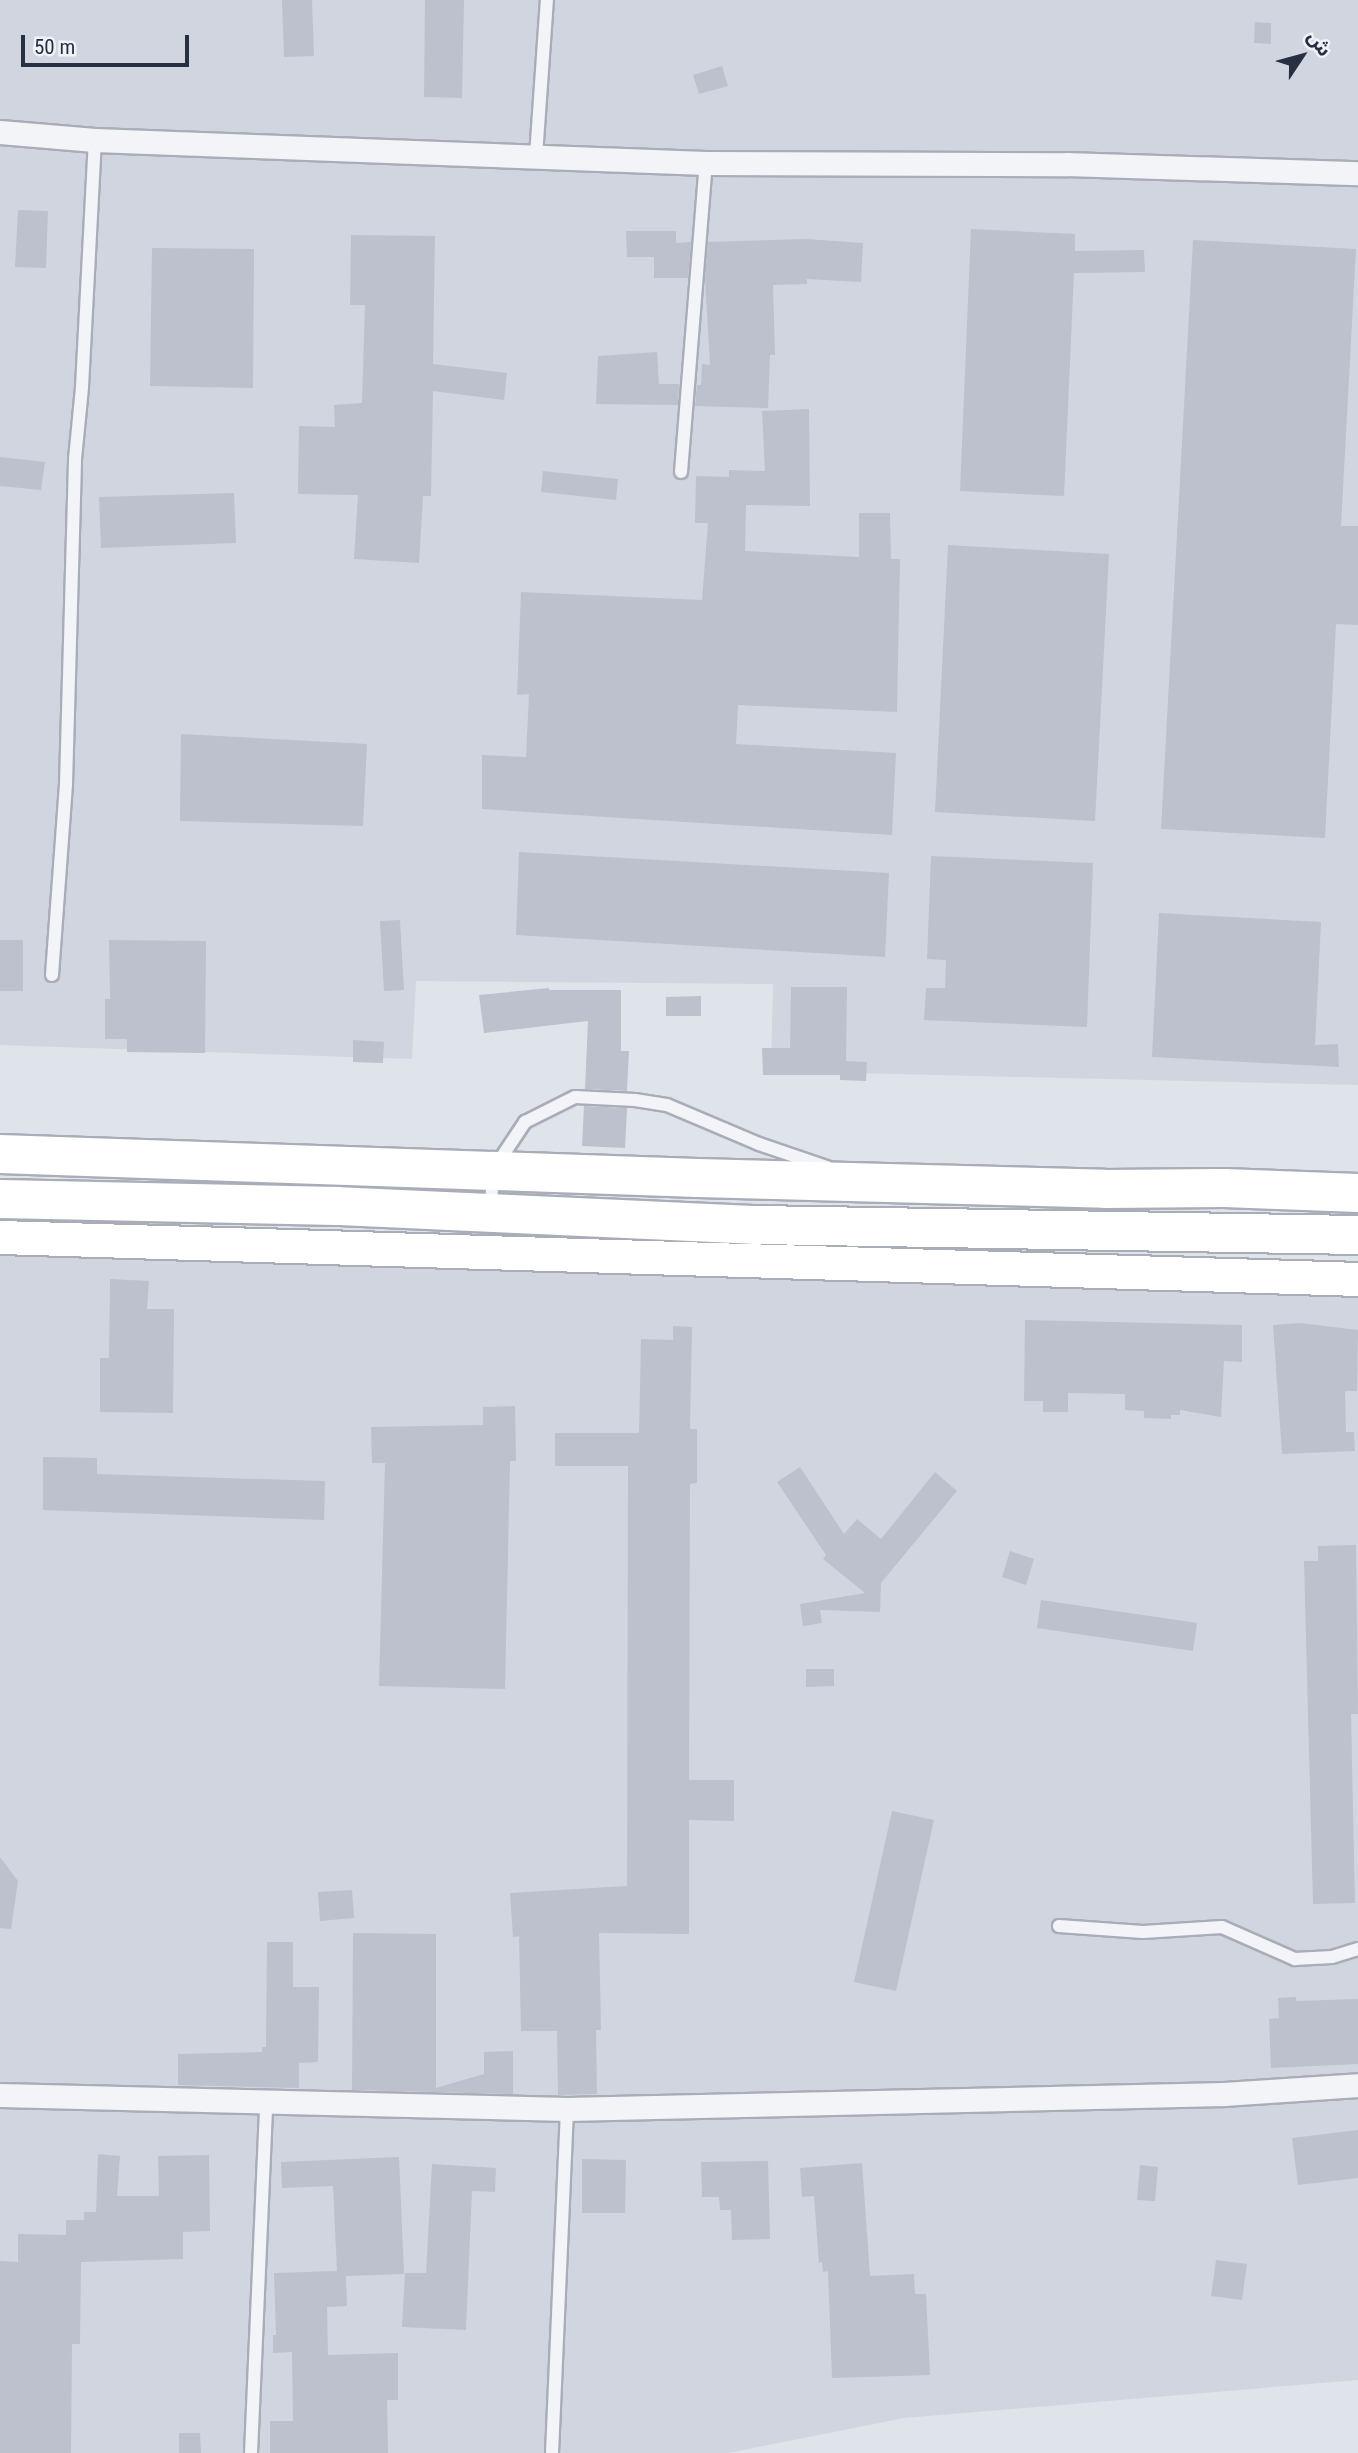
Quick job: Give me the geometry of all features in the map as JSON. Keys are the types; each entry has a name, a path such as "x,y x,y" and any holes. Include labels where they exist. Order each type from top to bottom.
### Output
{"highway":[{"path":"0,1154 493,1170 871,1204 1358,1235"},
{"path":"0,1199 337,1206 756,1225 871,1204 1105,1189 1224,1188 1358,1193"}],"main road":[{"path":"0,1237 1358,1279"}],"street":[{"path":"0,132 95,140 706,163 1066,164 1358,173"},
{"path":"0,2095 567,2109 1224,2094 1358,2085"}],"lane":[{"path":"536,156 547,0"},
{"path":"52,975 65,796 75,459 82,387 95,140"},
{"path":"681,472 706,163"},
{"path":"490,1215 493,1170 525,1122 575,1097 635,1100 667,1105 760,1144 871,1204"},
{"path":"1059,1926 1143,1932 1222,1927 1295,1959 1332,1957 1358,1949"},
{"path":"251,2453 266,2103"},
{"path":"552,2453 567,2109"}],"shaded area":[{"path":"0,0 1358,0 1358,1085 771,1071 773,984 416,981 412,1059 0,1045"},
{"path":"0,1250 1358,1298 1358,2380 904,2418 728,2453 0,2453"}],"building":[{"path":"282,0 312,0 314,56 284,57"},
{"path":"425,0 464,0 462,98 424,97"},
{"path":"1255,22 1271,23 1271,44 1254,43"},
{"path":"722,66 728,86 699,94 693,75"},
{"path":"18,210 48,211 46,268 15,267"},
{"path":"971,229 1075,234 1075,251 1144,250 1145,272 1074,273 1064,496 960,491"},
{"path":"626,231 676,231 676,243 691,242 688,278 654,278 654,257 627,257"},
{"path":"351,235 435,236 433,364 507,373 504,400 433,391 431,496 423,496 419,563 354,559 358,495 298,494 299,426 335,427 334,405 362,403 365,305 350,305"},
{"path":"806,239 863,243 861,282 807,279 807,284 773,285 775,355 770,355 768,408 695,406 697,385 701,385 702,364 710,365 705,278 708,242"},
{"path":"1193,240 1356,249 1341,526 1358,526 1358,625 1336,624 1325,838 1161,829"},
{"path":"152,248 254,249 253,388 150,386"},
{"path":"657,352 659,384 679,384 678,405 596,404 598,356"},
{"path":"809,409 810,506 746,505 745,551 859,557 859,513 890,513 891,559 900,559 897,712 738,705 736,744 896,753 892,835 482,809 482,755 526,757 529,694 517,695 521,592 702,600 708,523 695,523 696,476 729,477 729,470 765,471 762,411"},
{"path":"0,457 45,462 41,490 0,486"},
{"path":"543,471 618,479 616,500 541,492"},
{"path":"234,493 236,543 101,548 99,497"},
{"path":"948,545 1109,554 1095,821 935,812"},
{"path":"181,734 367,744 363,826 180,821"},
{"path":"519,852 889,873 885,957 516,935"},
{"path":"931,856 1093,863 1087,1027 924,1020 926,988 945,988 946,960 927,959"},
{"path":"1159,913 1321,922 1315,1045 1338,1044 1339,1067 1152,1057"},
{"path":"400,920 404,990 384,991 380,921"},
{"path":"0,940 23,940 23,991 0,991"},
{"path":"109,940 206,941 205,1053 127,1052 127,1039 105,1039 105,999 110,999"},
{"path":"791,987 847,987 846,1061 867,1062 866,1081 840,1080 840,1075 763,1075 762,1048 790,1048"},
{"path":"549,988 621,990 621,1051 629,1051 627,1091 585,1089 588,1021 484,1033 479,995"},
{"path":"701,996 701,1016 666,1016 666,997"},
{"path":"353,1040 384,1042 383,1063 353,1062"},
{"path":"584,1106 627,1108 625,1148 582,1146"},
{"path":"110,1279 149,1281 147,1309 174,1309 173,1413 100,1412 100,1358 109,1358"},
{"path":"1025,1320 1242,1325 1242,1362 1224,1361 1221,1417 1180,1410 1180,1415 1171,1415 1171,1419 1144,1418 1144,1411 1125,1410 1125,1394 1068,1393 1068,1412 1043,1412 1043,1401 1024,1401"},
{"path":"1300,1323 1358,1330 1357,1391 1345,1391 1346,1432 1354,1432 1355,1451 1282,1454 1273,1325"},
{"path":"673,1326 692,1327 690,1429 697,1429 697,1483 690,1484 689,1780 734,1780 734,1821 689,1820 689,1934 599,1933 601,2030 596,2030 597,2094 558,2095 557,2031 521,2031 519,1936 513,1937 510,1893 627,1886 628,1466 555,1466 555,1433 639,1433 641,1339 673,1340"},
{"path":"515,1406 516,1461 510,1461 505,1689 379,1686 385,1463 372,1463 371,1427 483,1425 483,1407"},
{"path":"43,1457 97,1458 97,1474 325,1481 324,1520 43,1510"},
{"path":"800,1467 844,1534 857,1519 881,1539 935,1472 957,1491 881,1583 880,1612 820,1610 822,1623 803,1626 800,1604 865,1593 823,1559 826,1555 777,1482"},
{"path":"1356,1545 1358,1714 1351,1714 1355,1903 1313,1904 1304,1561 1318,1561 1318,1546"},
{"path":"1010,1551 1034,1559 1026,1585 1002,1577"},
{"path":"1041,1600 1197,1623 1193,1651 1037,1628"},
{"path":"806,1669 834,1669 834,1686 806,1687"},
{"path":"892,1811 934,1820 896,1991 854,1982"},
{"path":"0,1857 18,1881 11,1929 0,1928"},
{"path":"352,1890 354,1918 320,1921 318,1892"},
{"path":"353,1933 436,1934 436,2088 484,2074 484,2052 513,2051 513,2094 352,2090"},
{"path":"267,1942 293,1942 293,1987 319,1987 318,2062 299,2063 299,2088 178,2085 178,2054 262,2052 262,2047 266,2047"},
{"path":"1296,1997 1296,2001 1358,1999 1358,2064 1271,2068 1269,2019 1279,2018 1278,1998"},
{"path":"1358,2130 1358,2178 1298,2185 1292,2138"},
{"path":"98,2154 120,2156 117,2196 159,2196 158,2156 209,2155 210,2231 183,2232 183,2259 81,2262 80,2344 72,2344 71,2453 0,2453 0,2261 18,2262 18,2234 66,2235 66,2220 84,2220 84,2212 96,2212"},
{"path":"399,2157 404,2274 346,2276 347,2306 327,2307 328,2355 398,2353 398,2400 387,2400 388,2453 270,2453 270,2421 293,2421 292,2352 273,2353 273,2335 276,2335 274,2273 337,2271 333,2186 282,2188 281,2162"},
{"path":"582,2159 626,2160 625,2213 582,2213"},
{"path":"768,2161 770,2239 732,2240 731,2210 720,2210 719,2197 702,2197 701,2162"},
{"path":"862,2163 870,2276 914,2274 915,2294 926,2294 930,2375 832,2378 828,2271 823,2272 822,2262 819,2263 814,2196 802,2197 800,2168"},
{"path":"432,2164 496,2168 495,2192 472,2191 466,2330 402,2327 405,2273 426,2273"},
{"path":"1140,2165 1158,2167 1155,2201 1137,2200"},
{"path":"1216,2260 1247,2264 1242,2300 1211,2296"},
{"path":"179,2433 200,2433 201,2453 179,2453"}]}
